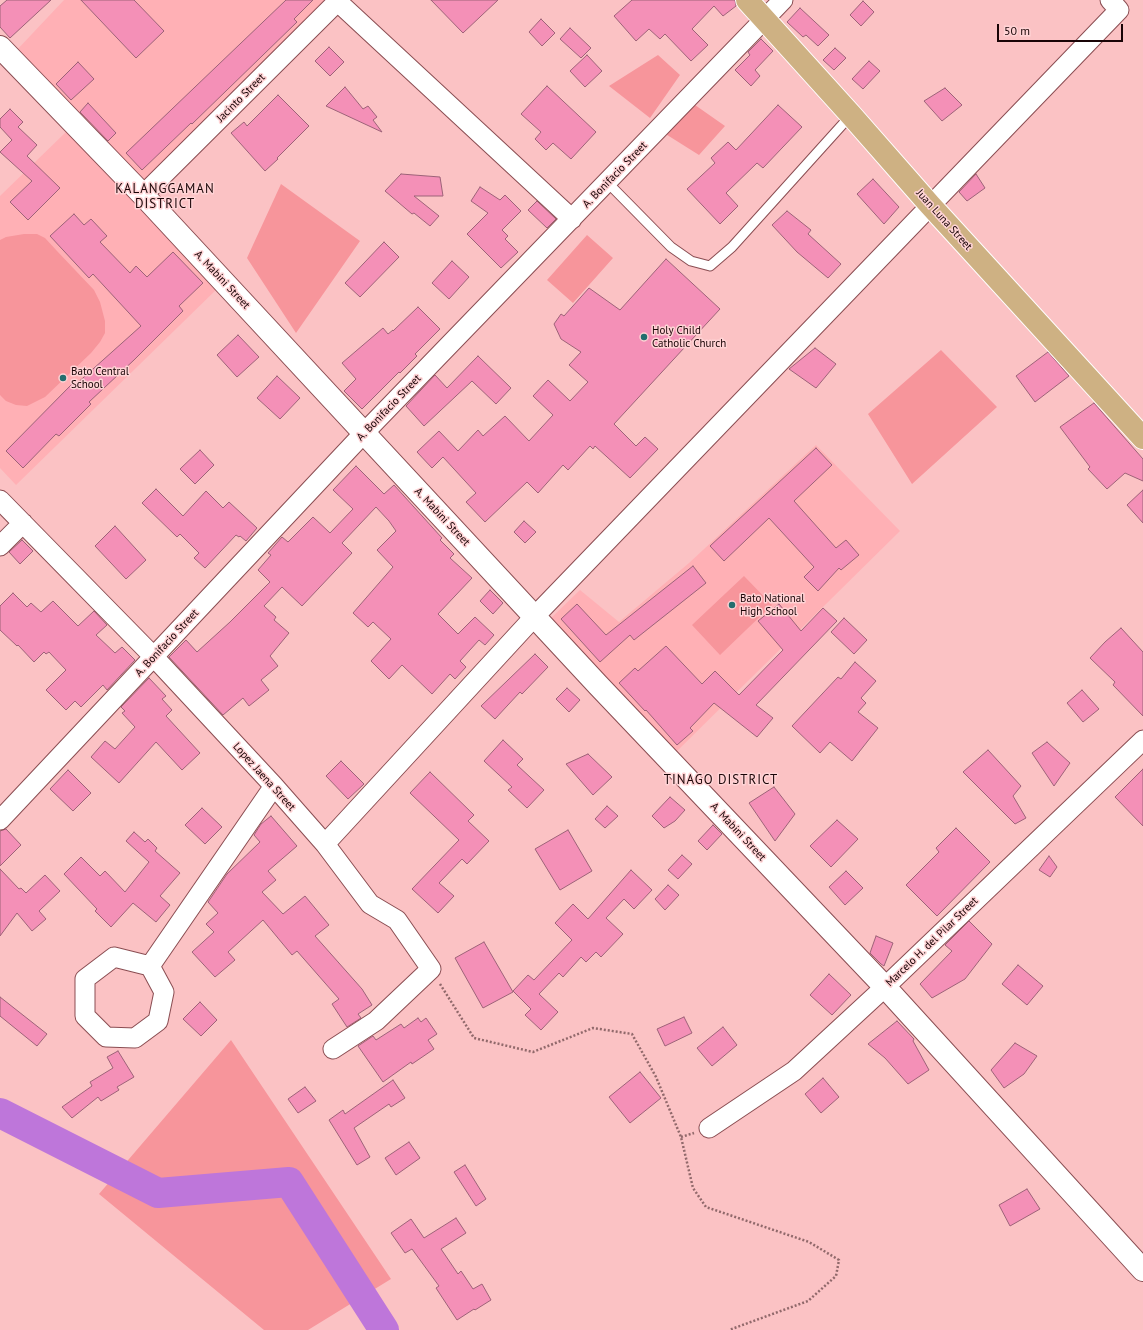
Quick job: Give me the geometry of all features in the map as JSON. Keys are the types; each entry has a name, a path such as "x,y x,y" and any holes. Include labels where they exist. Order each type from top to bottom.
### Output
{"main road":[{"name":"Juan Luna Street","path":"747,0 930,205 1143,438"}],"street":[{"name":"A. Bonifacio Street","path":"0,820 364,433 784,0"},
{"name":"Jacinto Street","path":"143,195 338,1"},
{"path":"338,1 572,219"},
{"path":"325,844 535,616 930,205 1115,5"},
{"name":"A. Mabini Street","path":"0,47 143,195 535,616 885,987 1143,1270"},
{"name":"Lopez Jaena Street","path":"0,500 154,657 274,786 325,844 370,904 397,920 431,969"},
{"path":"0,546 23,523"},
{"name":"Marcelo H. del Pilar Street","path":"710,1128 794,1071 885,987 1143,740"},
{"path":"150,966 274,786"},
{"path":"114,957 150,966 164,992 158,1021 135,1038 106,1037 85,1016 85,979 114,957"},
{"path":"333,1049 376,1021 431,969"}],"lane":[{"path":"607,182 671,247 691,261 710,266 732,247 851,115"}],"path":[{"path":"431,969 474,1038 533,1052 593,1028 632,1034 656,1077 681,1137 693,1188 706,1207 809,1242 839,1260 836,1276 808,1301 729,1330"}],"shaded area":[{"path":"64,0 333,0 144,187 15,52"},
{"path":"658,55 680,75 650,118 609,86"},
{"path":"695,105 725,126 699,155 664,133"},
{"name":"Bato Central School","path":"67,131 219,287 16,485 0,468 0,196"},
{"path":"281,184 360,241 296,333 247,258"},
{"path":"24,234 37,234 45,238 94,290 100,302 105,321 105,333 91,353 45,397 27,406 16,405 6,401 0,395 0,240 6,237"},
{"path":"587,235 613,258 573,303 547,280"},
{"path":"941,350 997,407 912,484 868,414"},
{"name":"Bato National High School","path":"816,445 900,531 676,752 549,620 580,590 619,622 689,563"},
{"path":"744,576 772,605 720,655 692,625"},
{"path":"231,1040 391,1279 308,1330 264,1330 99,1194"}],"building":[{"path":"7,0 51,0 10,38 0,27 0,6"},
{"path":"81,0 134,0 164,31 136,58"},
{"path":"286,0 313,0 294,19 297,22 192,124 191,123 142,170 126,153"},
{"path":"431,0 498,0 463,33"},
{"path":"632,0 735,0 736,6 723,16 714,6 692,29 708,45 691,61 665,34 660,39 649,29 636,41 614,16"},
{"path":"863,1 874,12 861,26 850,15"},
{"path":"800,8 829,35 818,46 806,35 803,37 787,22"},
{"path":"541,19 555,33 542,46 529,32"},
{"path":"570,28 591,48 581,58 560,39"},
{"path":"761,39 773,51 755,70 760,76 751,86 735,70 750,55 748,52"},
{"path":"329,47 344,62 330,76 315,61"},
{"path":"835,48 846,58 834,70 823,60"},
{"path":"587,55 602,71 585,87 570,71"},
{"path":"869,61 880,71 863,89 852,79"},
{"path":"78,62 94,79 71,100 56,84"},
{"path":"547,86 596,132 571,159 553,143 546,150 535,139 541,132 521,114"},
{"path":"345,87 363,109 368,106 377,117 373,120 382,132 326,106"},
{"path":"945,88 962,105 942,121 924,101"},
{"path":"278,95 309,126 265,171 231,133 244,122 247,126"},
{"path":"88,103 116,133 108,141 80,112"},
{"path":"778,105 802,127 763,168 757,163 726,193 738,206 720,224 687,189 715,163 711,158 728,142 736,150"},
{"path":"10,109 23,122 18,127 37,145 27,156 60,188 28,220 10,202 32,181 0,152 12,140 0,127 0,119"},
{"path":"401,174 440,177 443,196 414,196 439,216 430,226 414,213 412,214 385,191"},
{"path":"976,174 985,188 967,201 959,192"},
{"path":"873,179 899,207 884,224 857,194"},
{"path":"480,187 500,200 505,195 521,211 502,230 508,236 505,239 518,252 501,268 467,234 488,213 471,201"},
{"path":"537,201 556,219 547,228 528,210"},
{"path":"787,211 811,230 808,234 841,264 828,278 797,252 772,225"},
{"path":"74,214 84,225 91,219 107,236 100,242 130,273 136,266 147,277 173,252 203,283 179,306 183,311 89,402 91,404 59,436 56,434 23,468 6,451 72,384 74,386 141,326 93,274 89,278 50,236"},
{"path":"384,242 399,257 360,297 345,283"},
{"path":"666,259 720,309 614,424 636,446 645,437 658,449 630,478 595,446 593,449 590,446 568,470 563,465 538,493 527,482 485,522 466,502 476,493 443,457 432,468 417,452 439,431 458,451 478,430 483,436 505,416 529,441 553,415 533,396 548,380 570,401 588,382 569,365 581,352 561,339 554,324 561,314 564,316 589,288 620,310"},
{"path":"452,261 469,277 449,299 432,283"},
{"path":"418,307 440,329 415,354 417,356 362,409 344,391 356,379 342,363 383,328 388,334 393,331"},
{"path":"238,335 259,357 237,377 217,355"},
{"path":"815,348 836,364 816,388 789,369"},
{"path":"1048,352 1069,376 1035,402 1016,376"},
{"path":"478,356 511,388 496,404 472,381 424,426 406,406 435,375 447,388"},
{"path":"277,376 300,398 280,419 257,398"},
{"path":"1094,403 1143,459 1143,481 1125,473 1107,489 1088,469 1090,467 1060,427"},
{"path":"816,448 832,465 794,501 836,548 846,540 859,555 841,570 839,568 818,591 804,577 814,567 769,518 724,561 710,546"},
{"path":"200,450 214,465 195,484 180,469"},
{"path":"356,466 384,494 394,485 442,538 440,540 454,554 450,558 472,578 438,614 458,634 475,617 494,635 485,645 479,640 460,661 466,667 455,679 450,674 432,694 402,665 389,679 371,661 391,639 373,622 368,627 353,613 393,567 377,550 396,531 376,507 342,543 352,553 302,606 282,587 264,606 276,617 274,620 289,633 270,656 278,666 261,680 269,690 249,706 243,698 223,715 169,657 186,640 197,652 270,582 258,570 271,555 268,553 282,537 288,542 313,517 330,533 353,509 333,490"},
{"path":"156,489 183,516 206,491 223,508 229,502 257,528 246,541 240,536 239,537 236,535 205,568 194,558 199,553 180,534 177,537 142,503"},
{"path":"1143,490 1143,523 1127,505"},
{"path":"524,521 536,532 525,543 514,532"},
{"path":"115,526 146,560 126,579 95,546"},
{"path":"22,540 33,551 20,564 9,552"},
{"path":"693,566 706,583 634,640 630,635 600,662 561,619 577,604 606,635"},
{"path":"490,590 503,603 493,614 480,601"},
{"path":"13,593 27,607 31,603 41,612 53,601 78,626 94,611 107,625 96,635 115,653 122,647 135,660 107,690 103,685 81,707 75,701 66,710 46,690 66,670 49,652 46,654 44,652 34,662 18,645 17,646 0,630 0,606"},
{"path":"779,604 801,631 823,608 837,621 756,705 773,718 757,737 714,703 690,728 693,731 677,745 646,710 645,711 619,683 635,668 638,671 666,646 702,684 715,671 739,695 783,650 758,621"},
{"path":"844,618 867,640 854,654 831,632"},
{"path":"1121,628 1143,652 1143,716 1113,685 1115,682 1090,658"},
{"path":"535,654 548,667 522,694 520,692 495,719 481,706"},
{"path":"855,662 876,681 861,698 866,703 858,712 878,728 852,761 830,742 820,753 792,726 838,677 841,679"},
{"path":"149,678 166,696 162,699 172,710 166,716 200,753 182,770 156,742 119,783 91,757 105,741 115,749 135,727 122,713 125,711 121,707"},
{"path":"567,688 580,700 569,712 556,699"},
{"path":"1082,690 1099,709 1083,722 1067,703"},
{"path":"503,740 523,759 517,765 544,790 527,808 508,790 512,787 484,761"},
{"path":"1047,742 1070,763 1054,786 1032,753"},
{"path":"988,750 1021,786 1013,796 1026,818 1015,824 963,772"},
{"path":"588,754 612,777 593,795 566,764"},
{"path":"341,761 364,784 348,799 326,776"},
{"path":"1143,769 1143,826 1115,797"},
{"path":"68,770 91,793 73,811 50,789"},
{"path":"430,772 474,815 468,821 489,841 467,864 462,859 439,883 454,896 438,913 412,889 459,840 410,793"},
{"path":"774,787 795,814 775,841 749,803"},
{"path":"670,797 685,810 675,821 664,828 652,816"},
{"path":"607,806 618,816 605,828 595,819"},
{"path":"202,808 222,827 205,844 185,825"},
{"path":"271,816 297,846 268,871 276,880 262,892 283,914 305,896 329,925 315,936 362,989 372,1005 358,1014 361,1018 347,1027 332,1004 339,999 297,951 292,955 263,920 228,952 235,960 215,977 192,952 214,932 206,924 218,913 208,902 227,874 260,842 254,835 261,824"},
{"path":"837,820 858,839 831,867 810,846"},
{"path":"713,825 722,834 707,850 698,841"},
{"path":"956,828 990,862 937,916 906,885 939,852 936,848"},
{"path":"6,829 21,845 0,866 0,831"},
{"path":"568,830 592,871 560,890 535,849"},
{"path":"134,832 145,842 148,839 157,848 155,851 180,873 160,896 170,905 156,922 133,903 111,927 95,911 97,909 64,874 81,857 100,876 105,871 125,892 149,862 126,841"},
{"path":"682,855 692,864 678,879 668,870"},
{"path":"1049,856 1057,867 1050,877 1039,870"},
{"path":"0,869 19,889 21,888 26,893 45,875 60,891 39,911 46,919 32,931 17,913 0,936"},
{"path":"631,870 652,890 634,909 624,899 606,918 623,934 601,957 596,952 586,962 581,957 563,977 559,973 539,994 558,1012 541,1030 525,1015 531,1009 513,991 528,975 534,980 572,940 555,923 573,904 588,919"},
{"path":"846,871 863,888 845,905 829,887"},
{"path":"668,885 679,895 665,910 655,899"},
{"path":"969,921 992,944 965,979 932,998 920,984 952,951 945,945"},
{"path":"876,936 893,943 884,966 870,953"},
{"path":"484,942 513,992 483,1008 455,958"},
{"path":"1018,965 1043,986 1027,1005 1002,984"},
{"path":"829,974 851,995 832,1015 810,995"},
{"path":"0,997 47,1034 37,1046 0,1016"},
{"path":"200,1002 217,1020 201,1036 183,1019"},
{"path":"684,1017 692,1033 665,1046 657,1029"},
{"path":"418,1018 421,1022 426,1018 437,1034 428,1040 434,1049 412,1064 411,1062 383,1082 358,1046 373,1036 376,1040 401,1024 404,1028"},
{"path":"897,1021 914,1039 913,1041 929,1070 908,1084 885,1058 868,1044"},
{"path":"723,1027 737,1045 712,1066 697,1048"},
{"path":"1015,1043 1037,1056 1024,1074 1004,1088 991,1070"},
{"path":"118,1051 134,1077 117,1087 119,1090 101,1101 98,1097 72,1118 62,1107 92,1086 90,1082 113,1068 107,1057"},
{"path":"640,1072 661,1098 630,1123 609,1097"},
{"path":"823,1078 839,1097 821,1113 805,1094"},
{"path":"393,1080 405,1098 391,1107 389,1104 354,1128 370,1157 357,1165 329,1120 343,1110 345,1114"},
{"path":"305,1087 316,1101 298,1113 288,1099"},
{"path":"409,1142 420,1158 396,1175 385,1158"},
{"path":"465,1165 486,1199 476,1206 454,1172"},
{"path":"1027,1189 1040,1209 1010,1226 999,1205"},
{"path":"456,1218 466,1233 441,1249 458,1274 461,1271 473,1289 482,1284 491,1300 457,1320 436,1288 439,1286 412,1249 405,1253 391,1233 411,1219 424,1238"}],"waterway":[{"path":"0,1113 158,1193 289,1182 384,1330"}],"place":[{"name":"Holy Child Catholic Church","path":"644,337"},
{"name":"Bato Central School","path":"63,378"},
{"name":"Bato National High School","path":"732,605"}],"district":[{"name":"KALANGGAMAN DISTRICT","path":"165,196"},
{"name":"TINAGO DISTRICT","path":"721,780"}]}
